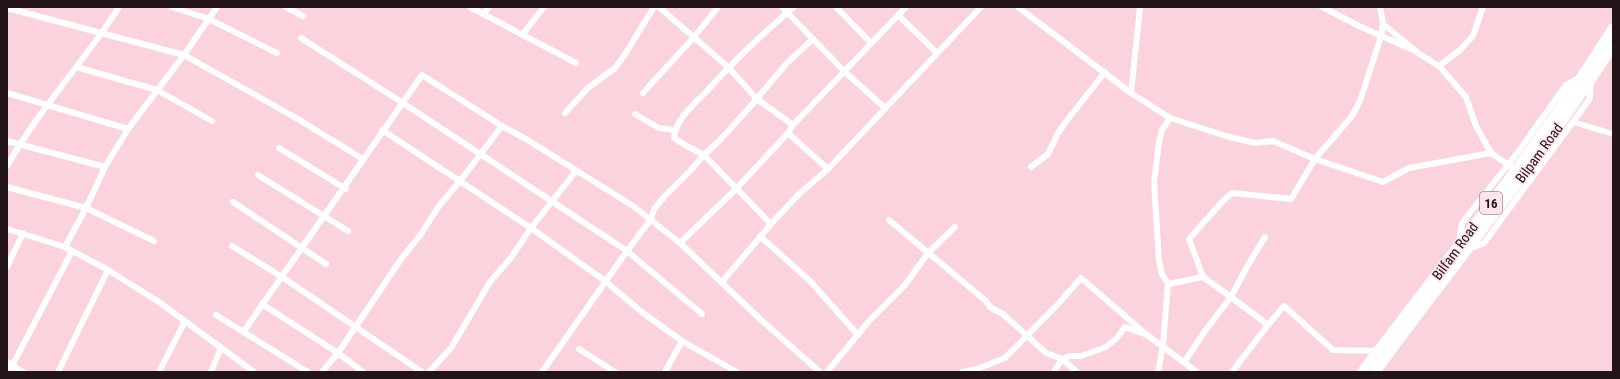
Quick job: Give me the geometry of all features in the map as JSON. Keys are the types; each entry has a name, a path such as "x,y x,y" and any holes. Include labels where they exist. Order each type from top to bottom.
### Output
{"main road":[{"name":"16","path":"1587,78 1613,28"},
{"name":"Bilpam Road","path":"1375,372 1462,248 1587,78 1613,46"},
{"name":"Bilfam Road","path":"1362,372 1462,248"}],"street":[{"path":"7,166 19,144 47,104 102,33 119,7"},
{"path":"172,7 209,19 277,53"},
{"path":"64,247 86,208 105,167 128,129 184,55 217,7"},
{"path":"286,7 303,16"},
{"path":"470,7 576,63"},
{"path":"483,14 489,7"},
{"path":"522,35 544,7"},
{"path":"565,113 588,88 615,68 654,7"},
{"path":"659,7 728,67 757,99 793,125"},
{"path":"643,93 694,37 718,7"},
{"path":"782,7 844,72 885,108"},
{"path":"771,224 704,155 674,138 674,130 683,115 728,67 794,7"},
{"path":"836,7 870,42"},
{"path":"680,243 736,189 788,134 793,125 906,7"},
{"path":"722,282 760,236 799,194 828,169 981,7"},
{"path":"1018,7 1131,93 1170,118 1226,136 1255,143 1273,141 1315,159 1383,182 1410,168 1491,153"},
{"path":"1131,93 1140,7"},
{"path":"1322,7 1418,53 1439,66 1466,97 1476,126 1491,153 1519,172"},
{"path":"1268,325 1203,277 1189,238 1232,193 1291,199 1315,159 1352,116 1360,101 1381,36 1383,24 1380,7"},
{"path":"1439,66 1460,50 1473,36 1483,7"},
{"path":"7,8 21,9 184,55 298,119 361,158"},
{"path":"898,15 937,53"},
{"path":"1383,24 1418,53"},
{"path":"301,38 552,200 627,251 702,314"},
{"path":"542,372 605,281 651,219 654,210 665,196 704,155 721,140 787,63 813,39"},
{"path":"76,67 157,90 212,121"},
{"path":"1032,167 1048,154 1068,119 1105,72"},
{"path":"244,331 422,74 502,126 633,206 651,219 680,243 820,372"},
{"path":"1462,248 1462,223 1519,172 1573,122 1590,96 1587,78 1569,82 1566,85 1519,172"},
{"path":"7,93 128,129"},
{"path":"635,114 658,128 674,130"},
{"path":"1158,372 1163,345 1168,284 1162,274 1159,262 1154,182 1158,142 1162,130 1170,118"},
{"path":"1573,122 1613,134"},
{"path":"322,372 338,353 399,262 421,234 439,206 460,182 502,126"},
{"path":"382,130 531,228 605,281 643,313 682,341 737,372"},
{"path":"788,134 828,169"},
{"path":"7,141 105,167"},
{"path":"279,148 346,189"},
{"path":"429,372 449,350 490,282 510,259 552,200 576,171"},
{"path":"258,175 348,231"},
{"path":"7,187 86,208 154,241"},
{"path":"233,202 326,264"},
{"path":"889,220 986,301 990,307 1003,314 1046,354 1062,359 1076,372"},
{"path":"826,372 904,285 928,253 955,227"},
{"path":"7,230 23,233 64,247 108,270 159,302 254,372"},
{"path":"7,268 23,233"},
{"path":"760,236 810,281 858,335"},
{"path":"1185,361 1205,331 1231,297 1265,237"},
{"path":"232,246 356,326 422,372"},
{"path":"9,372 10,364 72,251"},
{"path":"58,372 108,270"},
{"path":"1168,284 1203,277"},
{"path":"962,372 977,369 1004,358 1057,305 1081,278 1147,334 1185,361 1197,372"},
{"path":"262,304 338,353 363,372"},
{"path":"1232,372 1284,306 1333,350 1378,351"},
{"path":"216,315 308,372"},
{"path":"159,372 185,321"},
{"path":"1054,372 1062,359 1070,356 1081,356 1106,347 1117,338 1125,327 1147,334"},
{"path":"667,371 682,341"},
{"path":"211,372 221,348"},
{"path":"579,349 615,372"},
{"path":"10,364 23,372"}]}
